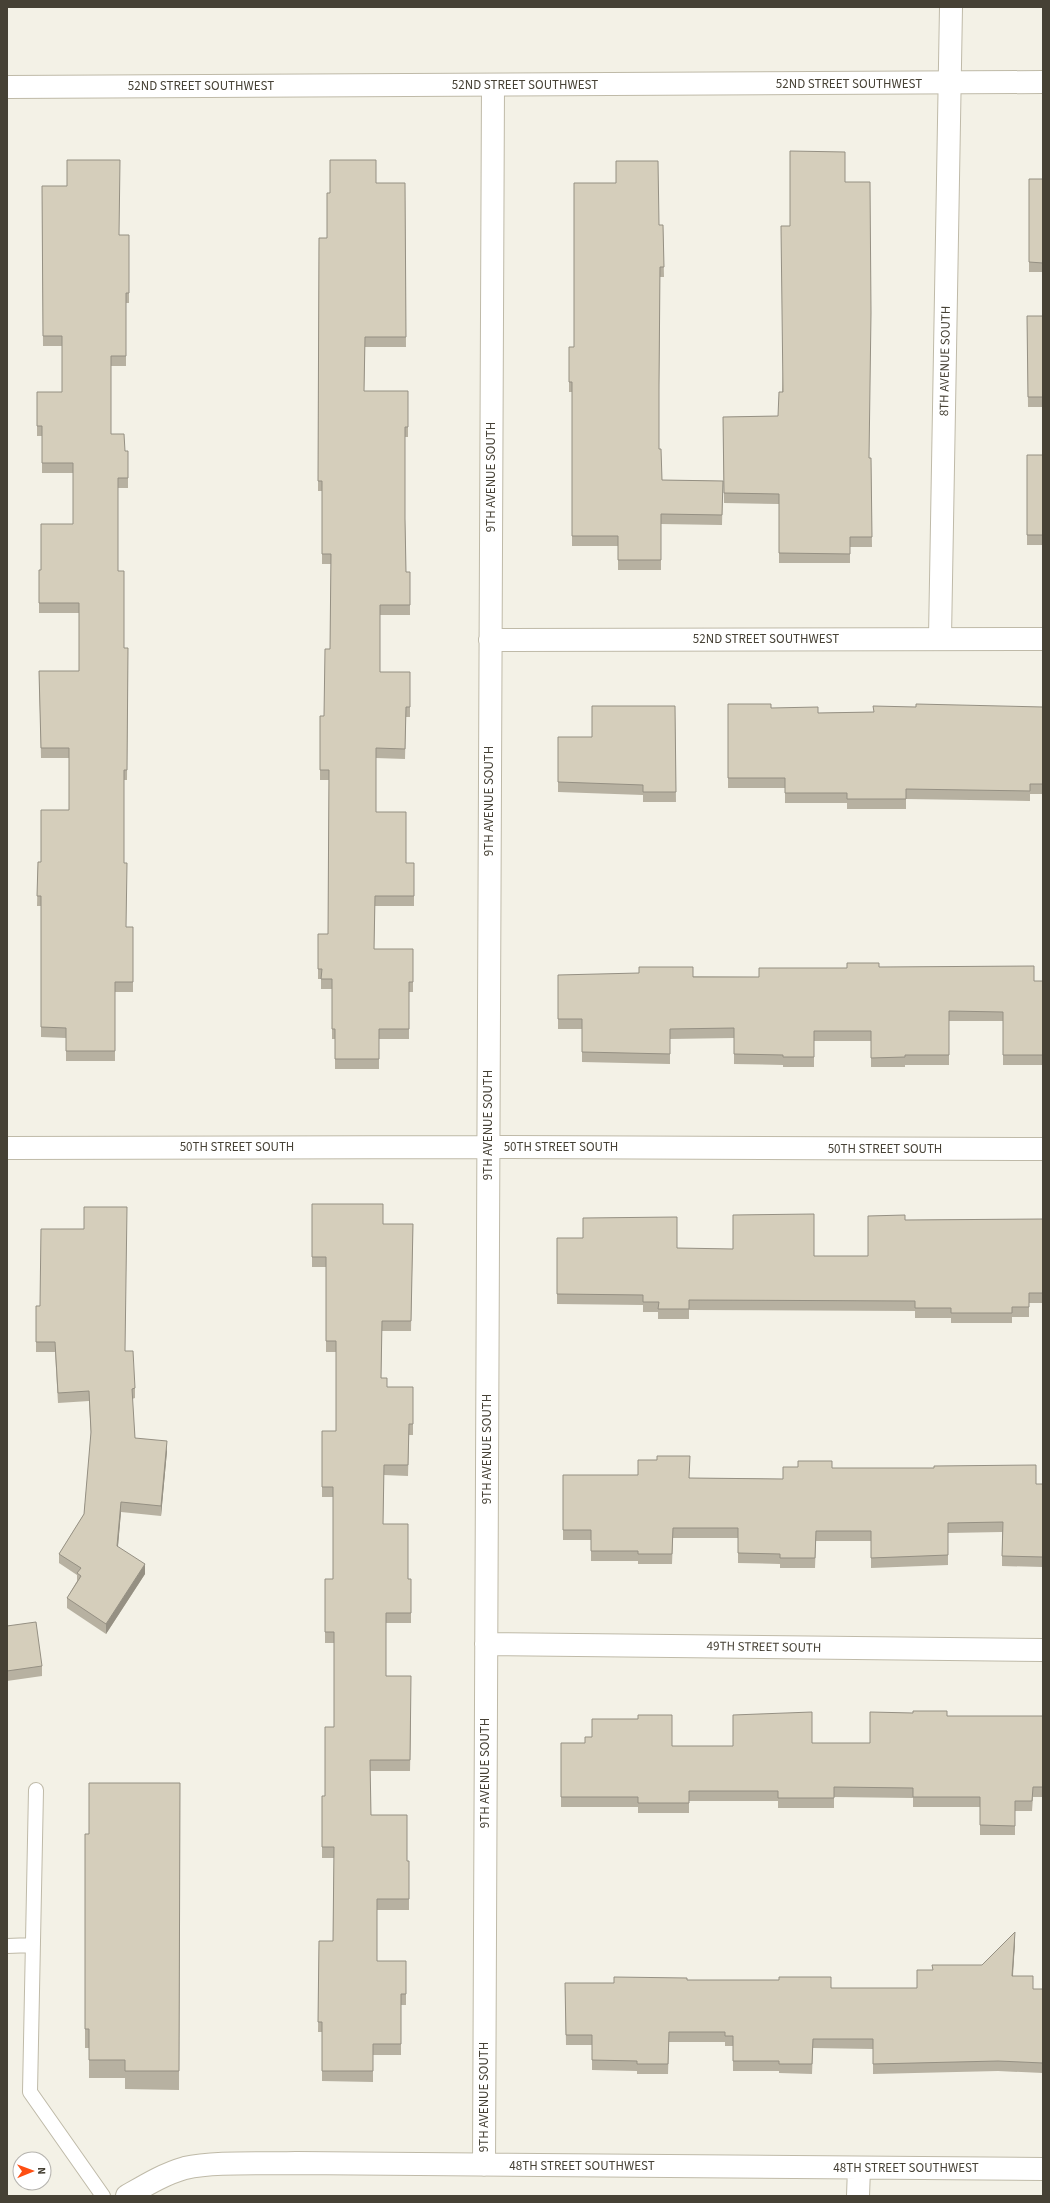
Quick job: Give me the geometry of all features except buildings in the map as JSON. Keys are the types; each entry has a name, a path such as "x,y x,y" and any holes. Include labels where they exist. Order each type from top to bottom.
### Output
{"street":[{"name":"8TH AVENUE SOUTH","path":"940,638 951,84 951,7"},
{"name":"52ND STREET SOUTHWEST","path":"7,87 951,84 1043,82"},
{"name":"9TH AVENUE SOUTH","path":"484,2165 493,85"},
{"name":"52ND STREET SOUTHWEST","path":"490,640 1043,639"},
{"name":"50TH STREET SOUTH","path":"7,1148 488,1147 1043,1149"},
{"name":"49TH STREET SOUTH","path":"486,1644 1043,1650"},
{"name":"48TH STREET SOUTHWEST","path":"128,2196 155,2180 186,2168 222,2165 484,2165 1043,2169"},
{"path":"858,2196 859,2168"}],"lane":[{"path":"36,1790 30,2092 103,2196"},
{"path":"7,1946 33,1945"}]}
